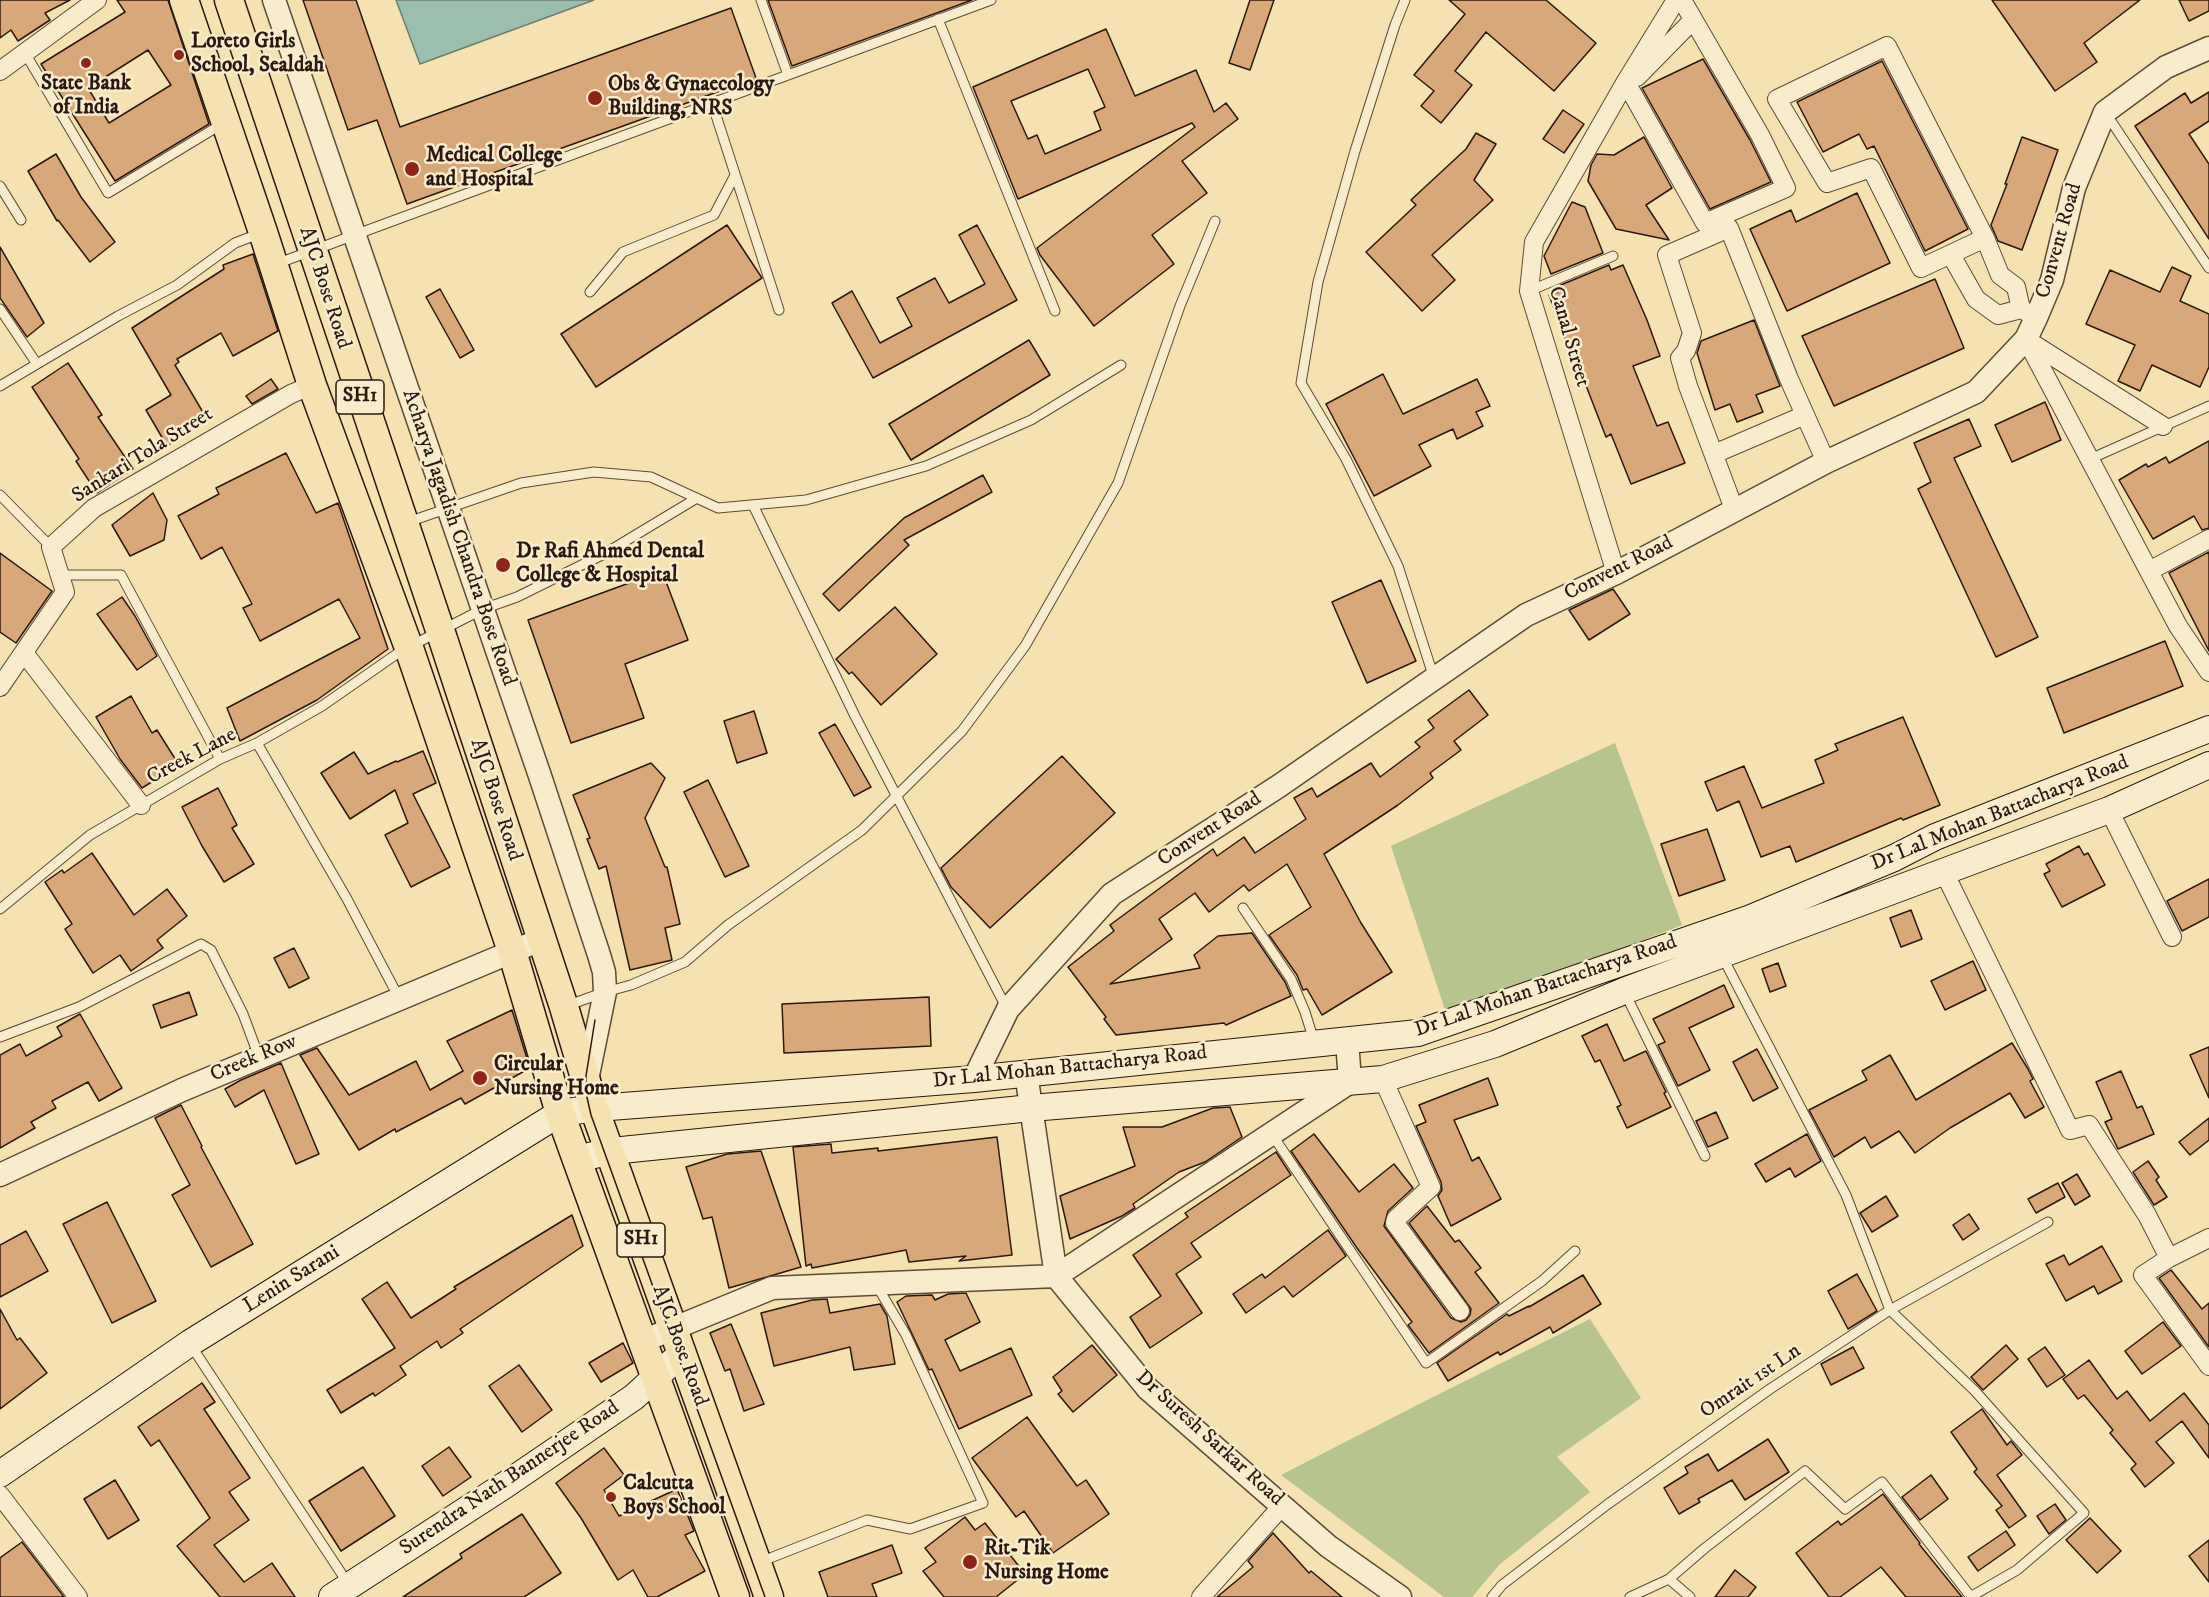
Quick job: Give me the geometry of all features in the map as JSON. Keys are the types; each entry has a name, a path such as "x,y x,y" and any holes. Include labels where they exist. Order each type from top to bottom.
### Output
{"main road":[{"path":"229,0 187,8 312,385 409,648 512,951 560,1113 735,1597"},
{"name":"AJC Bose Road","path":"229,0 440,630 540,940 564,1007 594,1108 769,1597"},
{"name":"Dr Lal Mohan Battacharya Road","path":"594,1108 974,1079 1418,1033 1751,918 1894,858 1935,837 2209,729"},
{"name":"Dr Lal Mohan Battacharya Road","path":"610,1151 1032,1108 1383,1079 1495,1044 1624,991 2109,810 2209,765"},
{"name":"Lenin Sarani","path":"0,1473 190,1343 560,1113 594,1108"},
{"path":"576,1159 610,1151"},
{"name":"Surendra Nath Bannerjee Road","path":"341,1591 505,1485 634,1397 656,1377 677,1341"}],"street":[{"path":"0,71 97,0"},
{"name":"Acharya Jagadish Chandra Bose Road","path":"274,0 483,609 604,972 605,992 587,1080"},
{"name":"Canal Street","path":"1616,573 1529,291 1534,242 1676,0"},
{"path":"1682,0 1760,135 1786,188 1706,223 1627,84 1693,20"},
{"path":"1951,255 1976,299 1998,315 2028,313 2016,287 2000,275 1985,238 1887,46 1777,99 1827,183 1871,168 1921,268 1985,238"},
{"path":"2105,112 2166,67 2209,48"},
{"name":"Convent Road","path":"974,1079 1008,1010 1112,894 1279,786 1526,615 1616,573 1826,462 1976,392 2026,339 2028,313 2052,280 2074,188 2105,112"},
{"path":"1734,509 1680,358 1692,333 1667,255 1729,228 1826,462"},
{"path":"2026,339 2163,426"},
{"path":"2026,339 2178,626 2209,672"},
{"name":"Sankari Tola Street","path":"51,547 94,508 291,394 312,385"},
{"path":"1714,454 1805,415"},
{"path":"2149,571 2209,539"},
{"path":"0,687 25,654 65,592 51,547"},
{"path":"25,654 141,806"},
{"path":"2109,810 2172,937"},
{"path":"1944,872 2070,1130 2089,1125 2147,1215 2169,1258"},
{"path":"512,951 540,940"},
{"name":"Creek Row","path":"0,1175 182,1090 512,951"},
{"path":"643,1341 677,1341 772,1288 1056,1276 1350,1082 1347,1040"},
{"path":"1026,1073 1056,1276"},
{"path":"1383,1079 1431,1187 1396,1219 1395,1223 1460,1311"},
{"path":"2209,1238 2169,1258 2143,1275 2209,1366"},
{"name":"Dr Suresh Sarkar Road","path":"1056,1276 1148,1389 1328,1546 1400,1597"},
{"path":"0,1495 78,1597"},
{"path":"1202,1597 1282,1506"}],"lane":[{"path":"761,0 788,75"},
{"path":"273,265 938,20 965,4 991,0"},
{"path":"1405,0 1355,151 1318,282 1301,383 1346,459 1398,566 1434,678"},
{"path":"938,20 1055,311"},
{"path":"25,53 108,193 226,121"},
{"path":"712,104 779,310"},
{"path":"2105,112 2208,263"},
{"path":"590,292 622,252 714,215 735,175"},
{"path":"0,186 21,220"},
{"path":"564,1007 605,992 631,986 685,963 728,925 862,830 962,731 1025,646 1118,483 1180,306 1215,221"},
{"path":"0,386 118,316 177,285 235,243 263,232"},
{"path":"1529,291 1613,256"},
{"path":"0,309 38,364"},
{"path":"403,524 522,483 594,472 651,477 718,508 806,500 926,466 1031,420 1121,365"},
{"path":"2090,459 2209,406"},
{"path":"0,495 51,547"},
{"name":"Creek Lane","path":"0,909 90,835 220,759 257,743 322,706 401,651 483,609 518,597 604,554 697,498"},
{"path":"753,505 896,796 1008,1010"},
{"path":"60,575 121,575 220,759"},
{"path":"257,743 347,899 399,999"},
{"path":"1243,908 1291,979 1315,1044"},
{"path":"0,1037 80,1007 201,944 211,950 243,1014 259,1057"},
{"path":"1630,1597 1669,1580 1705,1548 1804,1471 1845,1509 1882,1482 1971,1597 2017,1570 2084,1513 1975,1391 1890,1310 1846,1195 1722,956"},
{"path":"1624,991 1705,1156"},
{"path":"1271,1133 1426,1363 1542,1281 1575,1251"},
{"name":"Omrait 1st Ln","path":"1492,1597 1502,1585 1608,1504 1770,1389 1890,1310 2048,1222"},
{"path":"757,1563 867,1520 909,1529 983,1503 906,1335 876,1284"},
{"path":"190,1343 341,1591"},
{"path":"1669,1580 1690,1597"}],"green space":[{"path":"1615,743 1682,925 1447,1016 1391,846"},
{"path":"1590,1319 1641,1398 1557,1457 1590,1492 1499,1565 1472,1597 1444,1597 1281,1475 1427,1400"}],"shaded area":[{"path":"396,0 594,0 420,64"}],"building":[{"path":"0,0 70,0 45,13 50,20 18,41 11,30 0,38"},
{"path":"117,0 168,0 209,124 115,181 41,64 125,12","holes":["148,50 171,85 109,123 88,88"]},
{"path":"303,0 356,0 400,127 731,8 756,78 407,204 377,120 348,130"},
{"path":"768,0 972,0 792,66"},
{"path":"1250,0 1274,0 1250,70 1229,63"},
{"path":"1449,0 1546,0 1596,43 1554,91 1486,32 1455,71 1472,85 1441,123 1421,106 1434,91 1414,75 1465,14"},
{"path":"1992,0 2140,0 2084,43 2097,62 2055,91"},
{"path":"2179,0 2209,0 2209,11 2189,21"},
{"path":"1106,29 1135,96 1196,70 1214,112 1226,103 1238,119 1182,161 1207,193 1152,235 1174,264 1094,326 1037,248 1195,127 1192,123 1018,199 973,87","holes":["1088,69 1105,107 1094,112 1101,130 1045,154 1037,135 1028,139 1011,101"]},
{"path":"1703,59 1750,140 1771,182 1710,209 1642,88"},
{"path":"1882,61 1968,229 1925,251 1874,146 1867,149 1859,134 1823,152 1797,102"},
{"path":"2209,92 2209,121 2189,134 2209,164 2209,239 2135,126 2185,93 2191,103"},
{"path":"1563,110 1584,124 1564,153 1543,139"},
{"path":"1476,133 1496,144 1474,180 1493,200 1432,255 1455,280 1422,311 1366,252 1416,205 1411,200 1466,149"},
{"path":"1644,137 1672,188 1646,205 1669,240 1616,229 1588,181 1591,165 1597,154 1614,155"},
{"path":"2022,137 2058,150 2022,250 1998,241 1991,225"},
{"path":"56,154 81,197 115,242 90,262 57,221 28,171"},
{"path":"1857,193 1890,263 1787,311 1750,229 1791,210 1796,222"},
{"path":"1572,202 1585,207 1603,253 1551,274 1544,256"},
{"path":"727,225 762,278 596,387 561,334"},
{"path":"977,225 1017,300 873,378 832,303 852,291 880,343 912,326 897,298 935,278 949,303 985,284 959,235"},
{"path":"0,247 44,323 27,337 0,298"},
{"path":"253,254 278,331 233,356 221,333 177,359 179,362 175,365 207,419 167,446 146,410 171,395 132,328 224,269 223,265"},
{"path":"1609,265 1611,270 1623,265 1647,320 1660,356 1633,366 1657,426 1668,422 1685,463 1631,484 1611,434 1606,437 1585,383 1582,384 1549,295 1558,292 1556,287"},
{"path":"2172,267 2191,276 2180,301 2209,314 2209,367 2200,387 2152,365 2140,391 2118,381 2135,345 2086,324 2110,270 2160,292"},
{"path":"1935,279 1964,348 1834,406 1802,336"},
{"path":"440,289 474,350 460,358 426,297"},
{"path":"1754,320 1780,386 1756,395 1763,412 1737,422 1730,404 1715,410 1697,353 1701,341"},
{"path":"1029,340 1050,375 911,460 889,424"},
{"path":"68,363 102,415 98,417 133,469 97,493 76,461 79,459 32,387"},
{"path":"1383,374 1403,414 1477,379 1490,406 1476,412 1483,426 1457,439 1453,429 1419,445 1431,466 1374,496 1326,404"},
{"path":"271,379 278,389 252,404 246,396"},
{"path":"2045,402 2061,440 2012,462 1995,425"},
{"path":"1969,419 1981,446 1954,458 2038,637 1996,657 1918,489 1931,482 1914,443"},
{"path":"2209,441 2209,528 2202,530 2194,516 2153,539 2119,480 2146,464 2148,467 2166,457 2169,463"},
{"path":"286,453 316,513 338,503 388,649 317,700 240,741 227,708 360,638 339,599 260,641 243,608 252,604 222,547 201,559 178,516 219,494 216,488"},
{"path":"983,475 992,492 904,540 909,545 839,611 823,594 904,518"},
{"path":"153,493 167,520 164,540 130,556 112,525"},
{"path":"2209,552 2209,651 2169,573"},
{"path":"0,553 52,591 16,643 0,632"},
{"path":"662,571 688,640 625,664 644,718 571,743 528,620"},
{"path":"1381,580 1416,661 1367,683 1332,602"},
{"path":"1613,589 1630,614 1589,640 1569,610"},
{"path":"122,597 157,656 137,670 97,614"},
{"path":"895,607 937,654 881,705 852,672 849,674 836,659"},
{"path":"2165,641 2183,686 2064,733 2047,688"},
{"path":"1469,690 1488,715 1454,741 1461,750 1430,773 1433,778 1398,805 1324,854 1361,923 1392,972 1322,1015 1307,989 1303,990 1297,975 1269,935 1311,907 1287,864 1249,891 1244,885 1209,912 1195,893 1159,919 1172,939 1110,984 1200,968 1194,955 1218,936 1252,933 1285,982 1291,996 1226,1025 1224,1023 1116,1035 1104,1019 1106,1017 1068,967 1114,931 1110,925 1213,849 1217,856 1244,837 1255,853 1306,819 1294,798 1312,788 1317,797 1371,763 1380,777 1420,747 1415,742 1434,728 1428,720"},
{"path":"131,696 152,733 157,730 179,765 142,788 120,759 96,717"},
{"path":"754,711 767,753 737,763 724,721"},
{"path":"1903,717 1940,805 1903,820 1901,818 1796,862 1790,846 1761,857 1739,801 1717,811 1705,782 1744,766 1762,808 1824,783 1815,760 1838,750 1835,744"},
{"path":"835,724 871,787 854,796 819,733"},
{"path":"423,751 436,783 413,794 450,867 411,887 385,835 408,823 395,790 350,819 321,773 354,752 368,774"},
{"path":"1062,756 1115,813 990,928 951,887 941,868"},
{"path":"651,763 665,778 645,818 665,867 667,867 680,924 665,928 672,960 630,970 606,866 599,869 573,795"},
{"path":"708,780 749,866 725,877 684,792"},
{"path":"218,788 237,825 232,828 254,864 224,882 182,807"},
{"path":"1707,829 1725,880 1679,896 1661,844"},
{"path":"2079,846 2084,855 2088,853 2105,885 2062,907 2044,874 2050,871 2046,864"},
{"path":"92,853 134,915 167,889 187,916 157,940 163,948 131,971 120,955 93,973 65,929 72,924 45,882 62,870 64,873"},
{"path":"2209,879 2209,917 2182,931 2167,901"},
{"path":"1911,910 1922,939 1901,947 1890,918"},
{"path":"294,948 309,978 289,988 274,958"},
{"path":"1973,961 1986,990 1945,1010 1931,981"},
{"path":"1778,963 1786,986 1770,992 1762,969"},
{"path":"1724,985 1734,1007 1689,1028 1710,1070 1678,1086 1658,1045 1665,1042 1653,1019"},
{"path":"189,992 197,1015 161,1028 153,1005"},
{"path":"929,997 931,1046 784,1053 782,1004"},
{"path":"512,1010 530,1068 465,1104 461,1098 396,1132 395,1129 359,1150 300,1055 317,1048 349,1095 416,1061 430,1090 463,1071 447,1041"},
{"path":"80,1014 122,1088 99,1101 88,1082 52,1101 56,1108 31,1122 35,1128 0,1148 0,1055 20,1044 26,1056 62,1036 57,1027"},
{"path":"1607,1024 1624,1061 1646,1051 1671,1107 1627,1128 1617,1107 1621,1105 1600,1060 1595,1062 1582,1036"},
{"path":"2012,1043 2033,1079 2030,1081 2044,1107 2025,1118 2010,1093 1950,1128 1915,1153 1899,1131 1871,1148 1865,1137 1834,1157 1809,1110 1867,1080 1862,1071 1890,1055 1916,1100"},
{"path":"2209,1047 2209,1098 2190,1055"},
{"path":"1757,1049 1778,1088 1753,1101 1733,1062"},
{"path":"281,1063 319,1154 296,1164 264,1090 235,1107 225,1089"},
{"path":"2121,1071 2137,1108 2142,1106 2154,1134 2118,1149 2105,1122 2112,1119 2096,1082"},
{"path":"1488,1078 1498,1105 1454,1120 1472,1161 1479,1157 1501,1199 1451,1226 1438,1196 1442,1190 1441,1182 1416,1126 1426,1122 1419,1105"},
{"path":"181,1105 253,1244 211,1267 172,1195 190,1185 155,1118"},
{"path":"1230,1107 1242,1137 1205,1162 1179,1172 1133,1204 1135,1208 1122,1216 1070,1239 1060,1196 1135,1166 1123,1127 1162,1127 1213,1108"},
{"path":"1716,1112 1728,1138 1708,1147 1696,1121"},
{"path":"2209,1118 2209,1140 2190,1155 2179,1142"},
{"path":"1314,1134 1359,1192 1394,1164 1413,1188 1388,1211 1384,1226 1451,1318 1461,1322 1466,1320 1471,1309 1409,1223 1427,1206 1455,1242 1459,1240 1481,1268 1475,1272 1499,1303 1429,1353 1408,1325 1412,1322 1357,1248 1291,1151"},
{"path":"1807,1134 1821,1161 1795,1177 1790,1168 1766,1182 1755,1164"},
{"path":"997,1137 1012,1255 959,1261 966,1256 909,1262 906,1250 812,1268 811,1264 806,1266 793,1147 831,1144 832,1153 878,1148 878,1151"},
{"path":"761,1151 801,1267 729,1288 712,1217 703,1219 686,1167 727,1154"},
{"path":"1276,1152 1291,1175 1191,1243 1201,1257 1176,1274 1202,1313 1150,1348 1130,1317 1161,1296 1133,1255 1188,1217 1185,1213"},
{"path":"2148,1161 2159,1177 2156,1180 2167,1197 2154,1205 2133,1172"},
{"path":"2077,1174 2090,1196 2075,1205 2062,1183"},
{"path":"2058,1183 2065,1197 2036,1213 2028,1199"},
{"path":"1886,1196 1898,1216 1872,1232 1860,1213"},
{"path":"107,1202 156,1301 112,1323 63,1224"},
{"path":"1969,1214 1979,1229 1963,1240 1953,1225"},
{"path":"572,1215 583,1246 460,1329 463,1333 441,1348 437,1341 400,1366 406,1375 375,1396 373,1393 341,1413 327,1390 395,1348 362,1299 387,1282 411,1318 456,1289 454,1287"},
{"path":"1328,1230 1346,1256 1293,1297 1284,1286 1246,1313 1233,1294 1262,1274 1265,1278"},
{"path":"26,1231 48,1271 0,1297 0,1245"},
{"path":"2102,1246 2122,1281 2098,1294 2094,1286 2066,1301 2046,1264 2064,1255 2069,1265"},
{"path":"2171,1270 2202,1309 2209,1303 2209,1347 2159,1278"},
{"path":"1857,1274 1877,1311 1848,1329 1828,1291"},
{"path":"1583,1275 1601,1304 1553,1333 1550,1327 1500,1355 1498,1352 1448,1381 1437,1363 1507,1314 1509,1316 1529,1307"},
{"path":"966,1293 980,1322 945,1340 960,1371 1011,1348 1032,1395 959,1429 932,1369 929,1370 897,1302 906,1296 932,1295 935,1300 948,1294"},
{"path":"827,1299 830,1313 880,1304 887,1316 895,1364 854,1370 850,1347 774,1366 761,1313 812,1300"},
{"path":"0,1309 17,1340 20,1338 47,1373 0,1409"},
{"path":"2163,1322 2181,1346 2142,1374 2125,1351"},
{"path":"731,1324 764,1404 744,1411 730,1369 725,1371 710,1333"},
{"path":"623,1343 633,1363 601,1382 589,1363"},
{"path":"1092,1345 1117,1375 1073,1412 1058,1394 1062,1391 1053,1377"},
{"path":"2006,1345 2018,1359 1983,1390 1971,1377"},
{"path":"1853,1347 1864,1368 1831,1385 1821,1364"},
{"path":"2045,1347 2065,1375 2047,1387 2028,1359"},
{"path":"2089,1360 2117,1399 2127,1391 2150,1421 2184,1393 2209,1425 2209,1458 2182,1421 2156,1442 2174,1463 2145,1487 2131,1469 2136,1464 2110,1433 2113,1430 2084,1395 2078,1399 2063,1379"},
{"path":"519,1365 552,1410 522,1432 489,1386"},
{"path":"202,1383 215,1402 204,1409 250,1478 229,1492 249,1520 214,1545 244,1582 272,1563 295,1597 220,1597 177,1546 210,1518 159,1440 151,1446 138,1427"},
{"path":"1982,1409 2007,1445 2011,1441 2022,1455 1997,1475 2026,1516 2009,1528 1996,1510 2002,1506 1974,1472 1977,1469 1951,1432"},
{"path":"1027,1417 1077,1486 1086,1480 1109,1514 1053,1553 1024,1511 1016,1517 972,1458"},
{"path":"1768,1439 1789,1472 1745,1500 1732,1480 1698,1499 1700,1502 1679,1514 1664,1488 1688,1473 1685,1467 1708,1454 1718,1471"},
{"path":"449,1447 471,1477 443,1496 422,1466"},
{"path":"604,1448 624,1475 604,1490 619,1516 677,1489 694,1531 685,1535 705,1571 657,1597 648,1597 633,1570 618,1580 581,1518 556,1483"},
{"path":"363,1467 395,1516 341,1551 309,1501"},
{"path":"1931,1475 1948,1499 1920,1520 1902,1497"},
{"path":"115,1480 139,1520 108,1539 84,1499"},
{"path":"1883,1494 1919,1544 1962,1597 1906,1597 1881,1567 1840,1597 1829,1597 1796,1553 1838,1521 1841,1525"},
{"path":"2055,1504 2066,1520 2049,1534 2037,1516"},
{"path":"522,1514 561,1573 524,1597 403,1597 462,1558 460,1554"},
{"path":"965,1517 975,1530 985,1523 1025,1574 996,1597 944,1597 923,1571 936,1562 925,1548"},
{"path":"2090,1518 2121,1551 2097,1573 2066,1540"},
{"path":"2006,1531 2015,1545 1978,1571 1968,1557"},
{"path":"1273,1533 1309,1573 1311,1571 1342,1597 1217,1597 1253,1567 1248,1561"},
{"path":"2209,1540 2209,1582 2189,1556"},
{"path":"22,1542 64,1597 0,1597 0,1558"},
{"path":"892,1545 902,1573 872,1584 877,1597 828,1597 819,1572"},
{"path":"1735,1570 1756,1587 1748,1597 1715,1597"}],"tram line":[{"path":"595,1020 586,1076 586,1093 591,1115 765,1597"}],"place":[{"name":"Loreto Girls School, Sealdah","path":"179,55"},
{"name":"State Bank of India","path":"86,63"},
{"name":"Obs & Gynaecology Building, NRS","path":"595,98"},
{"name":"Medical College and Hospital","path":"412,169"},
{"name":"Dr Rafi Ahmed Dental College & Hospital","path":"503,565"},
{"name":"Circular Nursing Home","path":"480,1078"},
{"name":"Calcutta Boys School","path":"611,1497"},
{"name":"Rit-Tik Nursing Home","path":"970,1562"}]}
